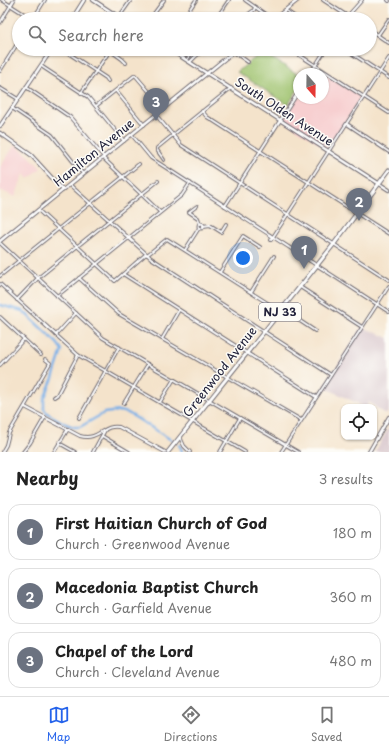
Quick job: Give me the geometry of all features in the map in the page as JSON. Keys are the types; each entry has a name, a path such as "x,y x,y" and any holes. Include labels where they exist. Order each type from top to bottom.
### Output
{"main road":[{"path":"76,12 84,0"},
{"path":"93,0 97,1 113,12"},
{"path":"282,12 294,1 298,0"},
{"path":"0,126 47,56"},
{"name":"South Olden Avenue","path":"181,56 389,190"},
{"name":"Hamilton Avenue","path":"0,242 229,56"},
{"path":"0,133 31,155 63,190"},
{"name":"Greenwood Avenue","path":"168,452 334,244 389,170"},
{"path":"369,452 389,417"}],"street":[{"path":"2,0 22,12"},
{"path":"0,23 14,0"},
{"path":"37,12 45,0"},
{"path":"124,12 131,0"},
{"path":"155,12 164,0"},
{"path":"188,12 196,0"},
{"path":"221,12 229,0"},
{"path":"245,0 262,12"},
{"path":"323,0 342,12"},
{"path":"352,12 362,0"},
{"path":"251,12 255,7"},
{"path":"389,19 378,35 389,43"},
{"path":"0,71 12,52"},
{"path":"72,56 106,78 108,81"},
{"path":"81,93 105,56"},
{"path":"118,56 126,63"},
{"path":"189,61 191,56"},
{"path":"189,61 196,56"},
{"path":"240,56 248,62"},
{"path":"300,56 389,113"},
{"path":"315,66 321,56"},
{"path":"355,56 389,78"},
{"path":"271,240 389,58"},
{"path":"41,66 88,97 124,141"},
{"path":"96,106 136,75 164,109"},
{"path":"26,87 70,117 103,158 160,212"},
{"path":"0,88 18,100"},
{"path":"164,160 157,148 231,88"},
{"path":"116,91 144,125"},
{"path":"225,206 293,100"},
{"path":"12,108 52,135 83,174"},
{"path":"202,111 210,119 389,234"},
{"path":"156,115 181,146 389,280"},
{"path":"347,124 389,152"},
{"path":"132,135 151,158 389,312"},
{"path":"0,276 138,164"},
{"path":"17,300 38,278 158,181"},
{"path":"57,296 183,194 190,183"},
{"path":"70,185 146,254 331,375"},
{"path":"196,206 190,212 198,218 200,228"},
{"path":"38,210 115,281 146,254 167,239 315,331"},
{"path":"185,250 203,226 210,225 221,232 226,224"},
{"path":"220,272 243,236 260,247"},
{"path":"0,242 103,338 298,452"},
{"path":"251,292 274,256"},
{"path":"123,274 316,397"},
{"path":"79,278 119,314 301,420"},
{"path":"0,284 78,355 245,452"},
{"path":"281,452 389,286"},
{"path":"300,287 362,326"},
{"path":"162,339 179,310"},
{"path":"56,335 76,313"},
{"path":"0,318 40,355"},
{"path":"0,365 24,339"},
{"path":"79,418 119,347"},
{"path":"54,397 57,395 78,355"},
{"path":"2,452 9,434 50,363 45,359"},
{"path":"124,403 148,364"},
{"path":"160,402 174,379"},
{"path":"25,407 80,436 87,437 97,435 106,429 113,427 122,428 165,452"},
{"path":"23,452 45,417"},
{"path":"220,452 240,418"},
{"path":"54,452 68,429"},
{"path":"93,452 106,429"},
{"path":"102,436 129,452"},
{"path":"180,437 184,446 190,452"},
{"path":"60,443 75,452"}],"shaded area":[{"path":"329,76 361,97 328,149 283,120 293,104 329,104"},
{"path":"15,145 27,154 41,168 28,179 24,174 15,197 0,190 0,167"},
{"path":"362,327 389,338 389,410 386,415 377,408 377,404 372,404 369,402 368,404 359,404 324,387"},
{"path":"389,427 389,452 375,452"}],"green space":[{"path":"257,56 268,56 293,71 293,97 288,105 237,72"}],"waterway":[{"path":"0,305 23,311 57,343 62,350 53,378 44,399 44,409 47,413 66,424 74,427 80,427 104,413 119,411 128,413 173,441"},
{"path":"179,445 182,452"}],"place":[{"name":"Chapel of the Lord","path":"156,121"},
{"name":"Macedonia Baptist Church","path":"359,221"},
{"name":"First Haitian Church of God","path":"304,269"}]}
